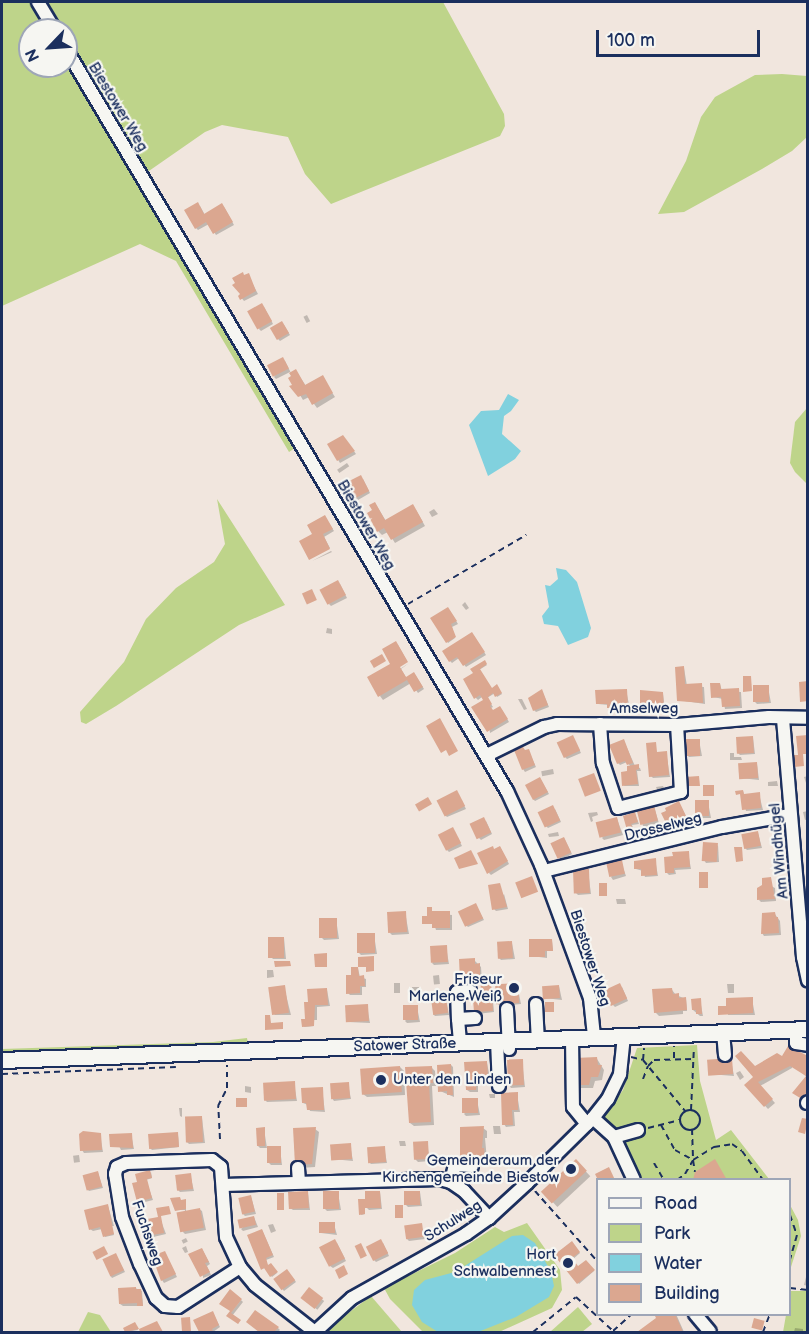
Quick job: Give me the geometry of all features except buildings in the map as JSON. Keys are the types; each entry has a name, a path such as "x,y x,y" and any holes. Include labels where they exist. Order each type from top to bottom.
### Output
{"main road":[{"name":"Satower Straße","path":"2,1060 460,1042 505,1043 594,1036 802,1029"}],"street":[{"path":"38,2 48,18"},
{"name":"Biestower Weg","path":"78,69 512,800 544,871 590,998 594,1036"},
{"name":"Amselweg","path":"487,755 544,727 557,724 676,725 769,717 807,718"},
{"name":"Am Windhügel","path":"783,719 790,815 802,882 807,980"},
{"path":"600,724 603,763 618,807 681,792 676,725"},
{"name":"Drosselweg","path":"544,871 722,827 790,815"},
{"path":"460,1042 457,992 470,991"},
{"path":"536,1004 538,1039"},
{"path":"500,1086 507,1009"},
{"path":"458,1019 475,1018"},
{"path":"802,1029 796,1043 807,1045"},
{"path":"723,1032 725,1054"},
{"name":"Schulweg","path":"315,1332 338,1309 371,1285 442,1247 489,1218 527,1183 590,1121 615,1088 624,1056 624,1035"},
{"path":"572,1038 573,1107 614,1137 634,1178"},
{"path":"614,1137 635,1127"},
{"name":"Fuchsweg","path":"240,1267 178,1307 165,1306 156,1298 122,1217 115,1174 117,1167 126,1163 212,1160 222,1167 226,1237 240,1267 255,1285 315,1332"},
{"path":"451,1182 455,1165 471,1166"},
{"path":"298,1168 298,1182"},
{"path":"223,1185 440,1179 451,1182 464,1191 489,1218"},
{"path":"697,1316 710,1332"}],"path":[{"path":"398,610 526,535"},
{"path":"691,1110 694,1042"},
{"path":"674,1043 674,1059"},
{"path":"643,1060 644,1044"},
{"path":"624,1056 643,1060 685,1111"},
{"path":"643,1079 648,1066 654,1060 694,1059"},
{"path":"220,1138 218,1106 227,1088 227,1062"},
{"path":"680,1120 686,1129 698,1126 700,1119 697,1113 691,1110 685,1111"},
{"path":"635,1127 661,1125 680,1120 685,1111"},
{"path":"661,1125 674,1151 693,1160"},
{"path":"692,1129 695,1172"},
{"path":"679,1178 685,1174 693,1160 714,1147 732,1144 742,1151 762,1178"},
{"path":"654,1163 663,1178"},
{"path":"527,1183 596,1261"},
{"path":"791,1220 797,1235 791,1254"},
{"path":"791,1288 807,1290"},
{"path":"533,1332 576,1297 596,1315"},
{"path":"597,1316 613,1331 630,1316"},
{"path":"763,1332 769,1316"}],"green space":[{"path":"2,2 443,2 504,114 505,126 500,136 331,204 305,174 288,137 222,125 205,132 146,173 304,442 289,452 176,261 140,244 2,306"},
{"path":"755,75 807,76 807,137 792,151 684,212 658,214 686,161 701,117 715,97"},
{"path":"807,408 807,484 790,463 795,422"},
{"path":"217,499 285,605 239,625 116,706 86,724 81,722 80,712 124,662 146,619 176,588 214,562 225,544"},
{"path":"247,1038 248,1044 2,1055 2,1049 213,1042"},
{"path":"697,1045 700,1081 716,1140 731,1130 768,1178 642,1178 622,1136 604,1117 623,1090 637,1048"},
{"path":"791,1207 798,1220 801,1236 791,1267"},
{"path":"527,1223 560,1270 562,1290 552,1308 499,1332 423,1332 390,1299 384,1288 455,1253 495,1227 504,1232"},
{"path":"791,1291 807,1291 807,1332 783,1332 786,1316 791,1316"},
{"path":"371,1296 402,1332 327,1332 343,1317"},
{"path":"578,1307 592,1324 582,1332 550,1332"},
{"path":"88,1312 100,1315 111,1332 78,1332"}],"water":[{"path":"508,394 519,400 504,416 502,434 521,451 515,459 488,476 469,425 481,411 499,410"},
{"path":"556,568 566,570 577,582 591,628 588,637 568,645 558,626 544,624 542,616 549,607 545,585 550,586 558,579"},
{"path":"523,1235 535,1243 551,1272 554,1286 549,1297 516,1317 478,1332 438,1332 422,1322 412,1305 414,1290 425,1280 455,1272 512,1236"}],"place":[{"name":"Friseur Marlene Weiß","path":"514,988"},
{"name":"Unter den Linden","path":"381,1080"},
{"name":"Gemeinderaum der Kirchengemeinde Biestow","path":"571,1169"},
{"name":"Hort Schwalbennest","path":"568,1263"}]}
